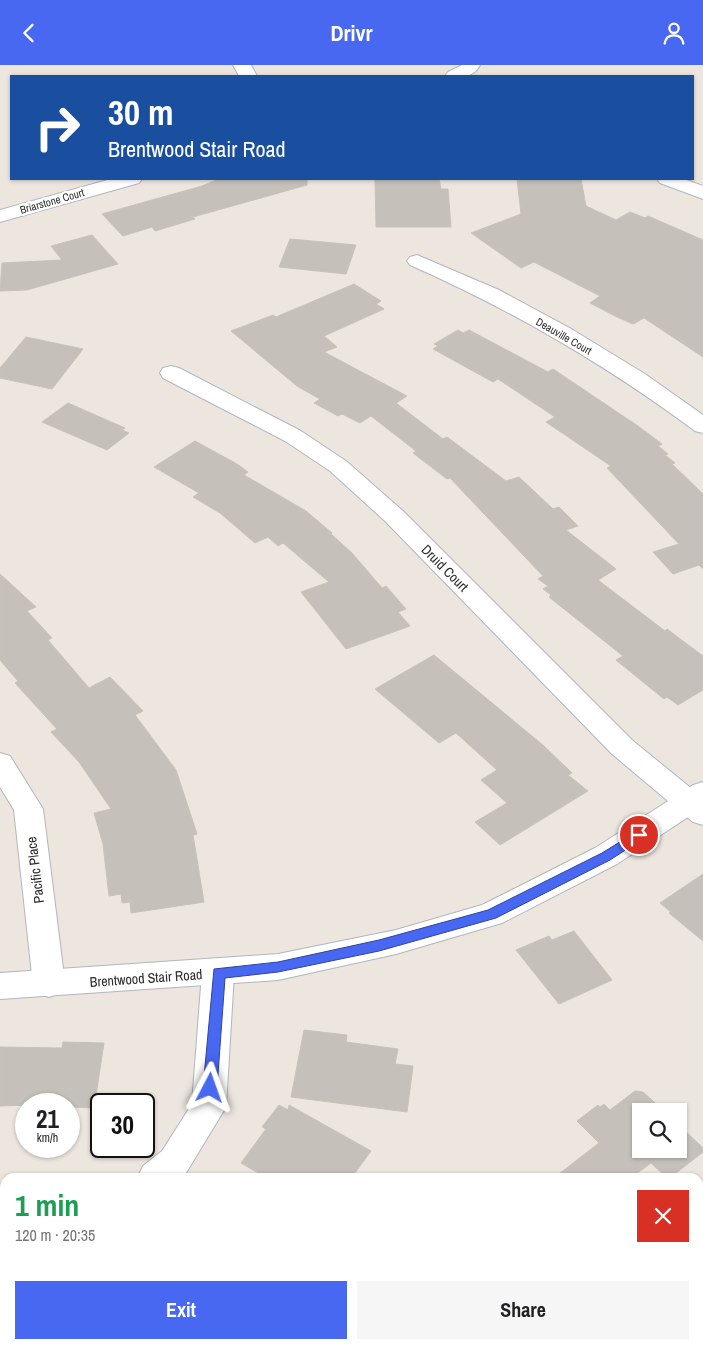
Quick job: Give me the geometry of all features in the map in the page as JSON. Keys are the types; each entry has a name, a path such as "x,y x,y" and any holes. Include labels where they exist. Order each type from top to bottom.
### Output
{"street":[{"path":"456,75 469,69 471,65"},
{"name":"Briarstone Court","path":"0,216 128,180"},
{"path":"670,180 703,193"},
{"name":"Deauville Court","path":"417,261 462,279 571,339 666,398 703,426"},
{"name":"Druid Court","path":"171,373 293,436 338,466 394,516 622,747 698,803"},
{"name":"Pacific Place","path":"0,763 28,809 49,984"},
{"name":"Brentwood Stair Road","path":"0,986 218,973 296,963 396,942 491,914 606,856 698,803"},
{"path":"160,1173 174,1162 209,1107 218,973"}],"building":[{"path":"217,180 307,180 307,185 193,217 195,219 155,231 152,227 123,236 102,214 202,186"},
{"path":"375,180 439,180 441,189 448,189 451,227 376,227"},
{"path":"517,180 581,180 586,206 616,220 630,212 645,218 648,216 703,240 703,357 644,318 633,324 590,303 600,296 534,262 521,268 471,233 521,214"},
{"path":"92,235 118,264 27,290 0,291 2,263 62,260 51,246"},
{"path":"290,239 356,245 346,274 279,267"},
{"path":"354,284 381,301 376,304 384,309 324,336 337,347 324,352 407,396 396,403 443,439 447,437 506,481 519,477 553,509 559,507 578,526 566,530 616,569 598,580 665,631 667,629 703,656 703,690 678,705 667,697 664,699 616,660 623,656 549,597 551,595 543,589 548,586 538,579 543,576 450,478 447,479 413,453 416,451 371,416 360,423 342,414 338,416 314,403 320,399 297,386 231,331 273,315 276,317"},
{"path":"458,330 463,333 469,330 548,372 553,369 662,444 658,446 675,463 672,464 703,494 703,569 699,565 673,574 653,552 679,544 607,468 611,466 546,422 555,417 498,379 493,382 433,349 438,346 434,344"},
{"path":"26,337 83,349 52,389 0,378 0,368"},
{"path":"68,403 125,428 122,430 129,433 107,450 42,422"},
{"path":"195,441 237,464 248,472 244,475 306,511 332,533 382,588 386,586 406,609 398,612 410,626 346,649 301,592 329,582 283,543 278,546 268,537 255,543 220,513 193,497 199,493 154,467"},
{"path":"0,574 36,607 27,611 52,638 48,640 89,688 110,677 143,711 135,715 176,770 197,834 193,835 204,902 131,913 130,902 122,903 121,894 109,896 103,844 94,813 111,809 79,762 51,732 57,729 15,683 18,681 0,660"},
{"path":"434,655 544,746 572,773 568,775 588,791 500,845 475,822 507,803 481,780 497,770 456,733 439,743 375,689"},
{"path":"703,874 703,941 669,913 671,912 660,903"},
{"path":"574,931 612,980 559,1004 516,950 549,936 552,940"},
{"path":"304,1030 347,1035 346,1042 398,1049 395,1064 413,1066 407,1112 291,1097"},
{"path":"63,1042 104,1043 96,1093 90,1093 90,1108 80,1107 80,1093 15,1093 15,1106 0,1106 0,1047 62,1048"},
{"path":"635,1091 643,1092 655,1103 632,1103 632,1158 687,1158 687,1133 703,1148 703,1152 676,1173 662,1173 651,1163 637,1173 560,1173 599,1143 577,1121 598,1105 600,1107 604,1104 610,1110"},
{"path":"279,1105 288,1110 289,1105 371,1151 355,1173 258,1173 241,1163 266,1129 262,1127"}],"route":[{"path":"210,1088 218,973 278,967 396,942 491,914 606,856 639,835"}]}
